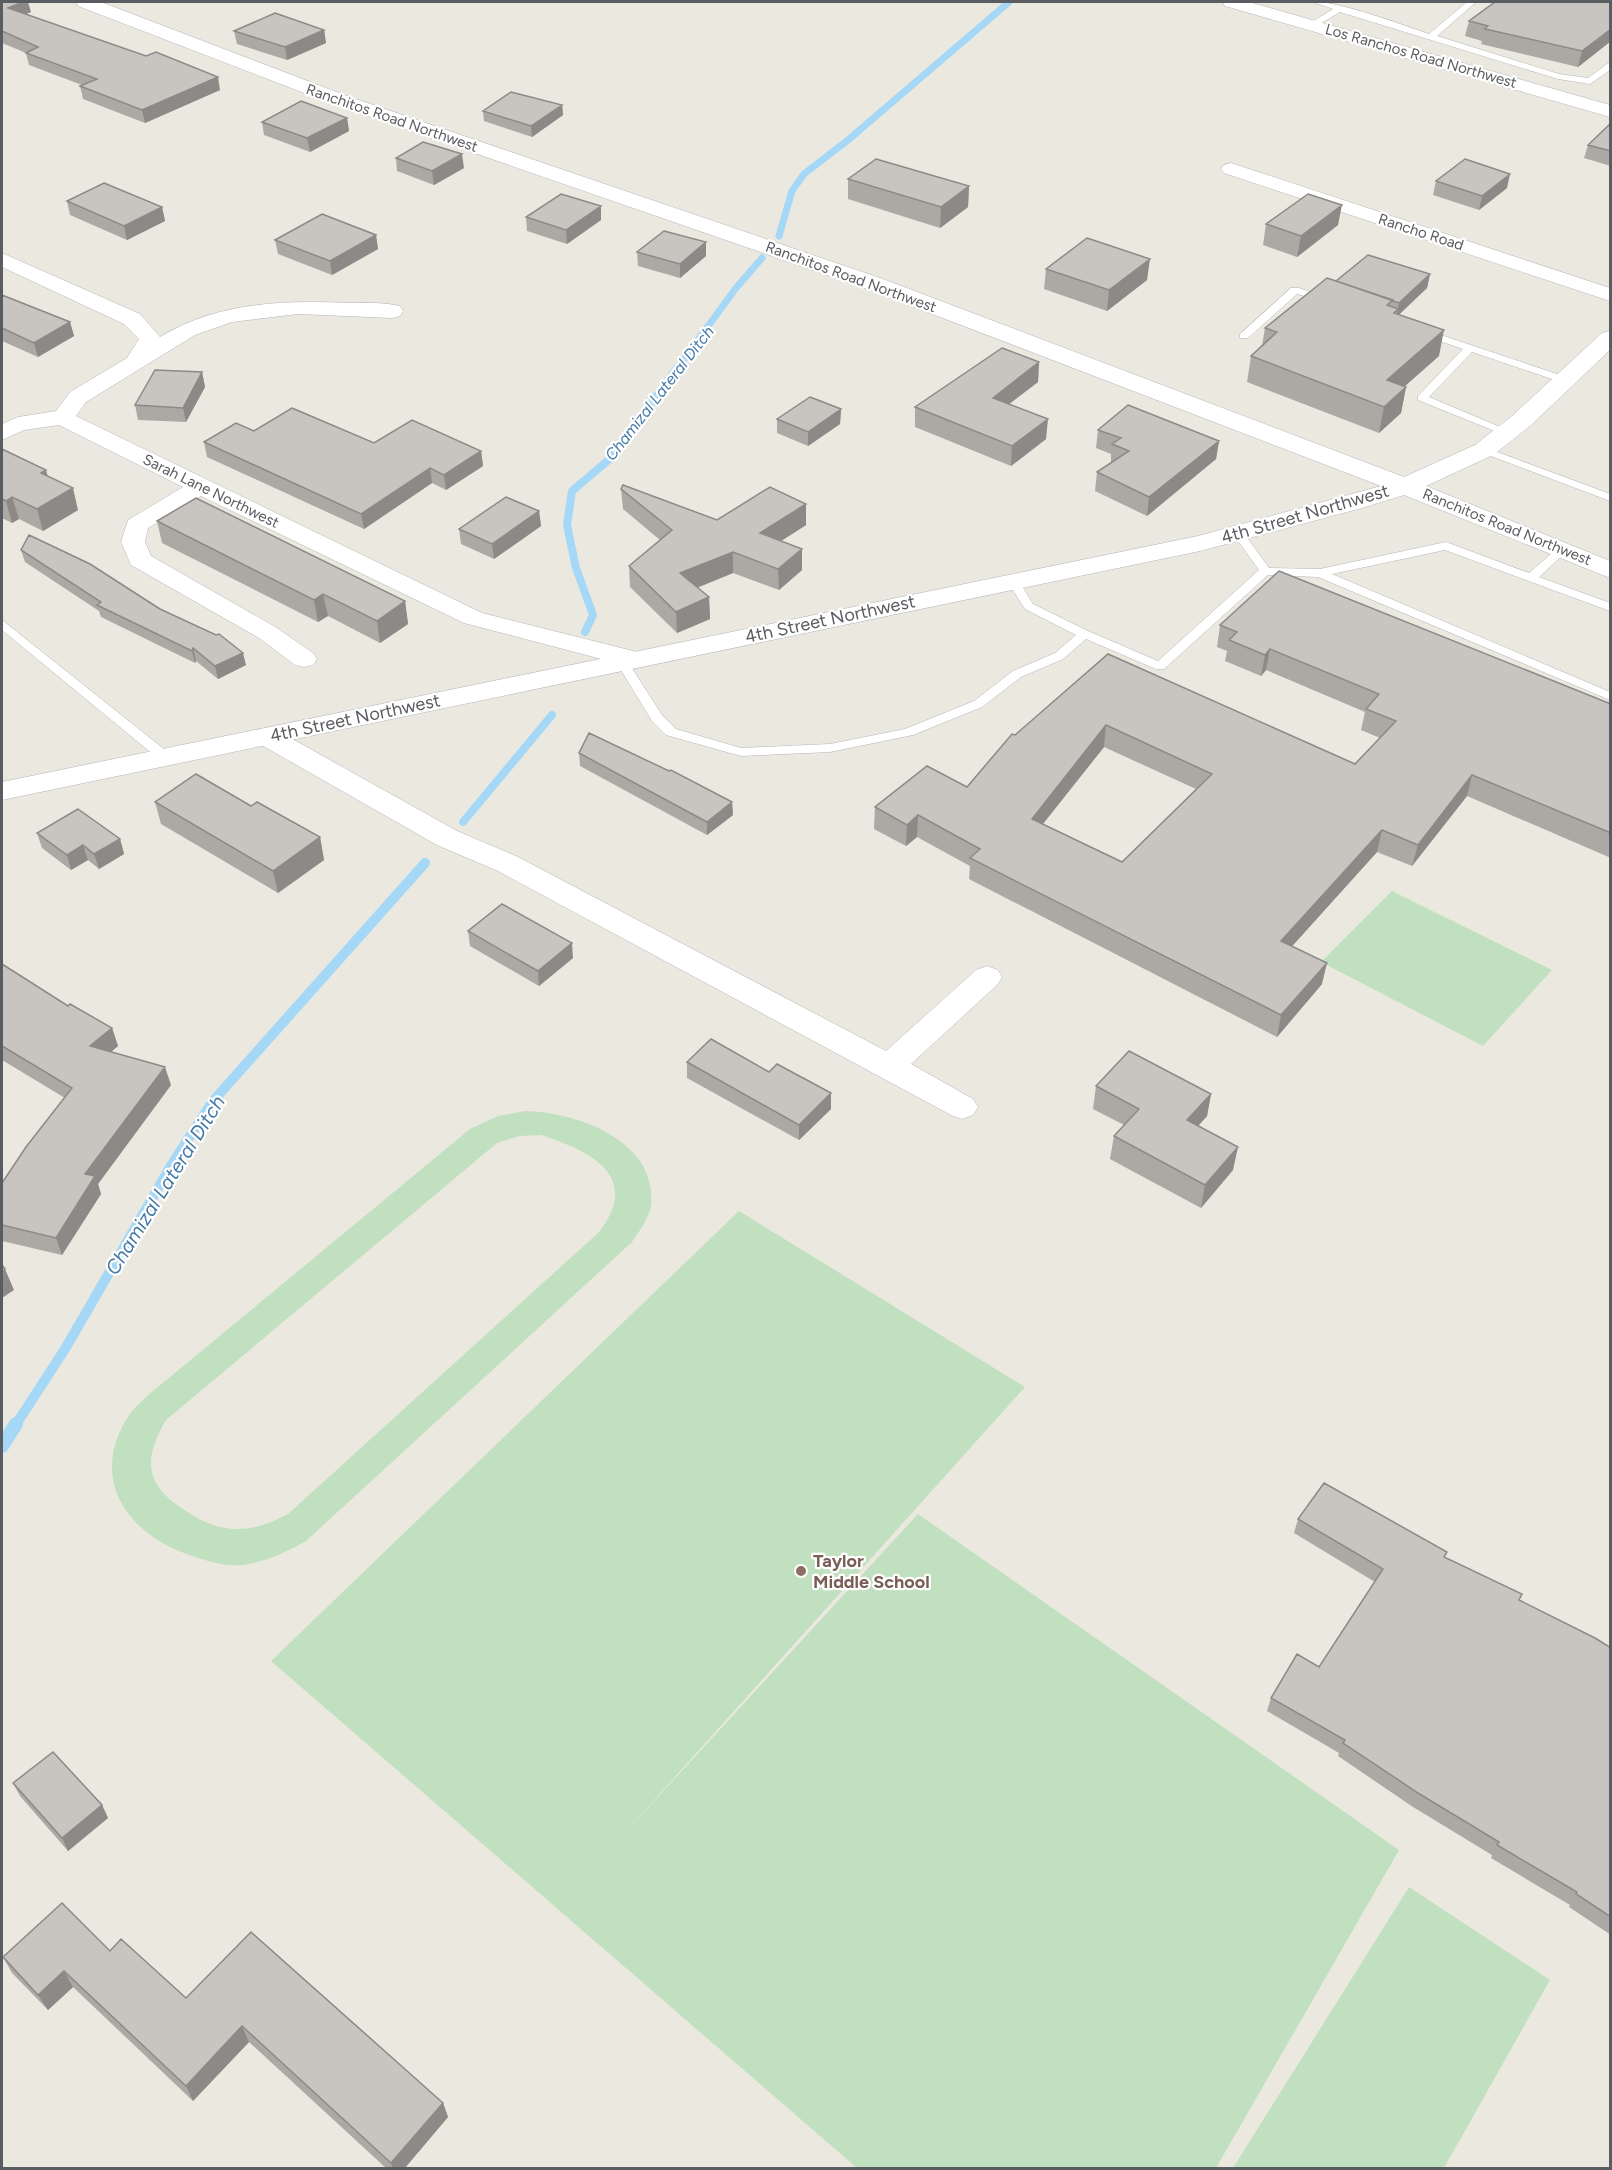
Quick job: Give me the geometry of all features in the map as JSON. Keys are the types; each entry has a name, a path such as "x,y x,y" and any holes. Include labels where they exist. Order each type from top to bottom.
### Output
{"street":[{"name":"Ranchitos Road Northwest","path":"85,2 340,100 875,284 1405,486 1611,570"},
{"name":"Los Ranchos Road Northwest","path":"1231,2 1611,111"},
{"name":"Rancho Road","path":"1231,169 1611,296"},
{"path":"2,259 132,319 150,338 136,362"},
{"path":"2,433 18,424 64,417 78,397 136,362 202,324 238,312 286,308 392,311"},
{"name":"4th Street Northwest","path":"2,790 268,737 1293,521 1405,486 1484,450 1611,338"},
{"name":"Sarah Lane Northwest","path":"64,417 71,424 473,618 627,660"},
{"path":"201,486 137,525 133,542 140,560 268,633 304,659"},
{"path":"268,737 447,838 508,864 962,1107"},
{"path":"889,1066 987,977"}],"lane":[{"path":"1317,2 1558,76 1590,81 1611,66"},
{"path":"1432,36 1472,2"},
{"path":"1313,25 1341,8"},
{"path":"1244,336 1295,290 1335,302"},
{"path":"1413,328 1565,380"},
{"path":"1470,348 1422,398 1506,432"},
{"path":"1484,450 1611,498"},
{"path":"1239,534 1265,571"},
{"path":"1013,581 1029,606 1084,634 1161,666 1265,571 1320,573 1446,546 1611,607"},
{"path":"1532,577 1562,550"},
{"path":"1320,573 1611,696"},
{"path":"2,624 165,757"},
{"path":"627,660 657,718 671,732 741,752 830,748 908,732 978,704 1017,674 1059,656 1084,634"}],"green space":[{"path":"1392,891 1552,970 1483,1046 1321,962"},
{"path":"525,1111 568,1117 610,1134 628,1147 642,1163 650,1183 651,1205 646,1220 632,1242 306,1541 268,1559 251,1564 227,1565 184,1553 163,1543 146,1531 131,1517 120,1500 114,1482 112,1463 116,1442 133,1410 470,1129 498,1116","holes":["541,1135 593,1158 605,1169 613,1182 615,1196 611,1213 598,1233 288,1514 246,1529 220,1527 194,1516 168,1498 159,1488 151,1468 151,1457 166,1420 497,1143 519,1136"]},
{"path":"739,1211 1025,1387 621,1837 918,1514 1399,1850 1216,2168 857,2168 271,1661"},
{"path":"1409,1887 1550,1980 1444,2168 1233,2168"}],"building":[{"path":"2,2 23,2 8,8 146,56 156,52 218,77 142,110 80,86 97,79 26,53 38,47 2,31"},
{"path":"1495,2 1611,2 1611,29 1582,51 1485,29 1488,26 1469,21"},
{"path":"275,13 324,30 285,47 234,31"},
{"path":"511,92 562,105 531,126 483,111"},
{"path":"301,101 347,118 307,138 262,122"},
{"path":"1611,123 1611,151 1588,145"},
{"path":"423,142 462,154 432,171 396,158"},
{"path":"876,159 969,186 941,207 848,179"},
{"path":"1465,159 1510,174 1482,196 1436,181"},
{"path":"104,183 162,207 124,226 67,201"},
{"path":"561,194 601,206 566,230 526,217"},
{"path":"1308,194 1342,205 1301,236 1266,224"},
{"path":"322,214 376,235 330,261 275,240"},
{"path":"664,231 706,242 680,264 637,252"},
{"path":"1087,238 1150,259 1109,290 1046,269"},
{"path":"1368,255 1430,274 1399,303 1336,281"},
{"path":"1327,278 1393,300 1387,305 1398,309 1394,313 1444,330 1387,380 1406,387 1384,407 1251,356 1277,332 1265,328"},
{"path":"2,295 70,322 34,343 2,328"},
{"path":"1002,348 1039,362 993,398 1048,419 1012,446 915,407"},
{"path":"155,370 202,372 183,408 135,405"},
{"path":"810,397 841,409 808,432 777,419"},
{"path":"1128,405 1219,441 1149,497 1097,472 1129,451 1112,444 1121,438 1098,430"},
{"path":"292,408 374,443 412,420 481,451 444,475 430,468 361,514 204,442 236,423 254,431"},
{"path":"2,449 46,470 41,473 73,488 37,509 12,497 6,501 2,499"},
{"path":"623,485 717,520 770,487 806,504 760,533 802,549 778,569 733,552 680,573 709,597 676,612 629,566 672,530 621,489"},
{"path":"506,497 539,511 492,544 459,529"},
{"path":"196,498 405,601 377,621 323,594 314,600 157,521"},
{"path":"29,535 90,564 160,609 216,635 219,634 243,653 215,666 193,648 192,651 97,605 101,602 21,550"},
{"path":"1279,571 1611,704 1611,833 1472,775 1418,845 1382,830 1281,941 1327,963 1281,1015 970,858 980,849 918,815 907,825 875,807 927,766 967,787 1012,734 1015,735 1108,654 1355,764 1396,721 1366,709 1379,694 1270,649 1265,655 1229,640 1237,632 1220,625","holes":["1106,725 1212,774 1122,862 1032,819"]},
{"path":"589,733 671,770 732,802 707,822 579,753"},
{"path":"196,774 251,806 257,802 320,837 273,871 155,802"},
{"path":"78,809 120,839 94,854 83,845 67,855 37,833"},
{"path":"502,904 572,943 538,971 468,931"},
{"path":"2,964 68,1006 70,1004 112,1028 90,1046 165,1067 85,1174 95,1176 56,1238 2,1225 2,1183 26,1147 72,1088 2,1046"},
{"path":"711,1039 769,1072 777,1064 831,1093 799,1125 687,1062"},
{"path":"1129,1051 1211,1094 1187,1120 1238,1147 1205,1185 1114,1136 1139,1109 1096,1086"},
{"path":"1324,1483 1447,1552 1444,1557 1522,1594 1519,1600 1611,1648 1611,1917 1576,1894 1577,1892 1497,1845 1499,1842 1418,1793 1343,1743 1345,1740 1271,1698 1297,1654 1319,1667 1383,1569 1298,1519"},
{"path":"53,1752 102,1805 62,1838 13,1783"},
{"path":"62,1903 110,1951 121,1939 186,1998 251,1932 443,2103 391,2163 242,2026 186,2086 64,1971 38,1995 3,1957"}],"waterway":[{"name":"Chamizal Lateral Ditch","path":"779,236 792,191 804,174 848,140 1009,2"},
{"name":"Chamizal Lateral Ditch","path":"676,370 736,288 762,258"},
{"name":"Chamizal Lateral Ditch","path":"585,632 593,615 576,568 567,525 572,491 612,457 677,368"},
{"name":"Chamizal Lateral Ditch","path":"463,822 552,715"},
{"name":"Chamizal Lateral Ditch","path":"15,1426 65,1349 172,1164 213,1101 425,863"},
{"name":"Chamizal Lateral Ditch","path":"2,1446 16,1424"}],"place":[{"name":"Taylor Middle School","path":"801,1571"}]}
